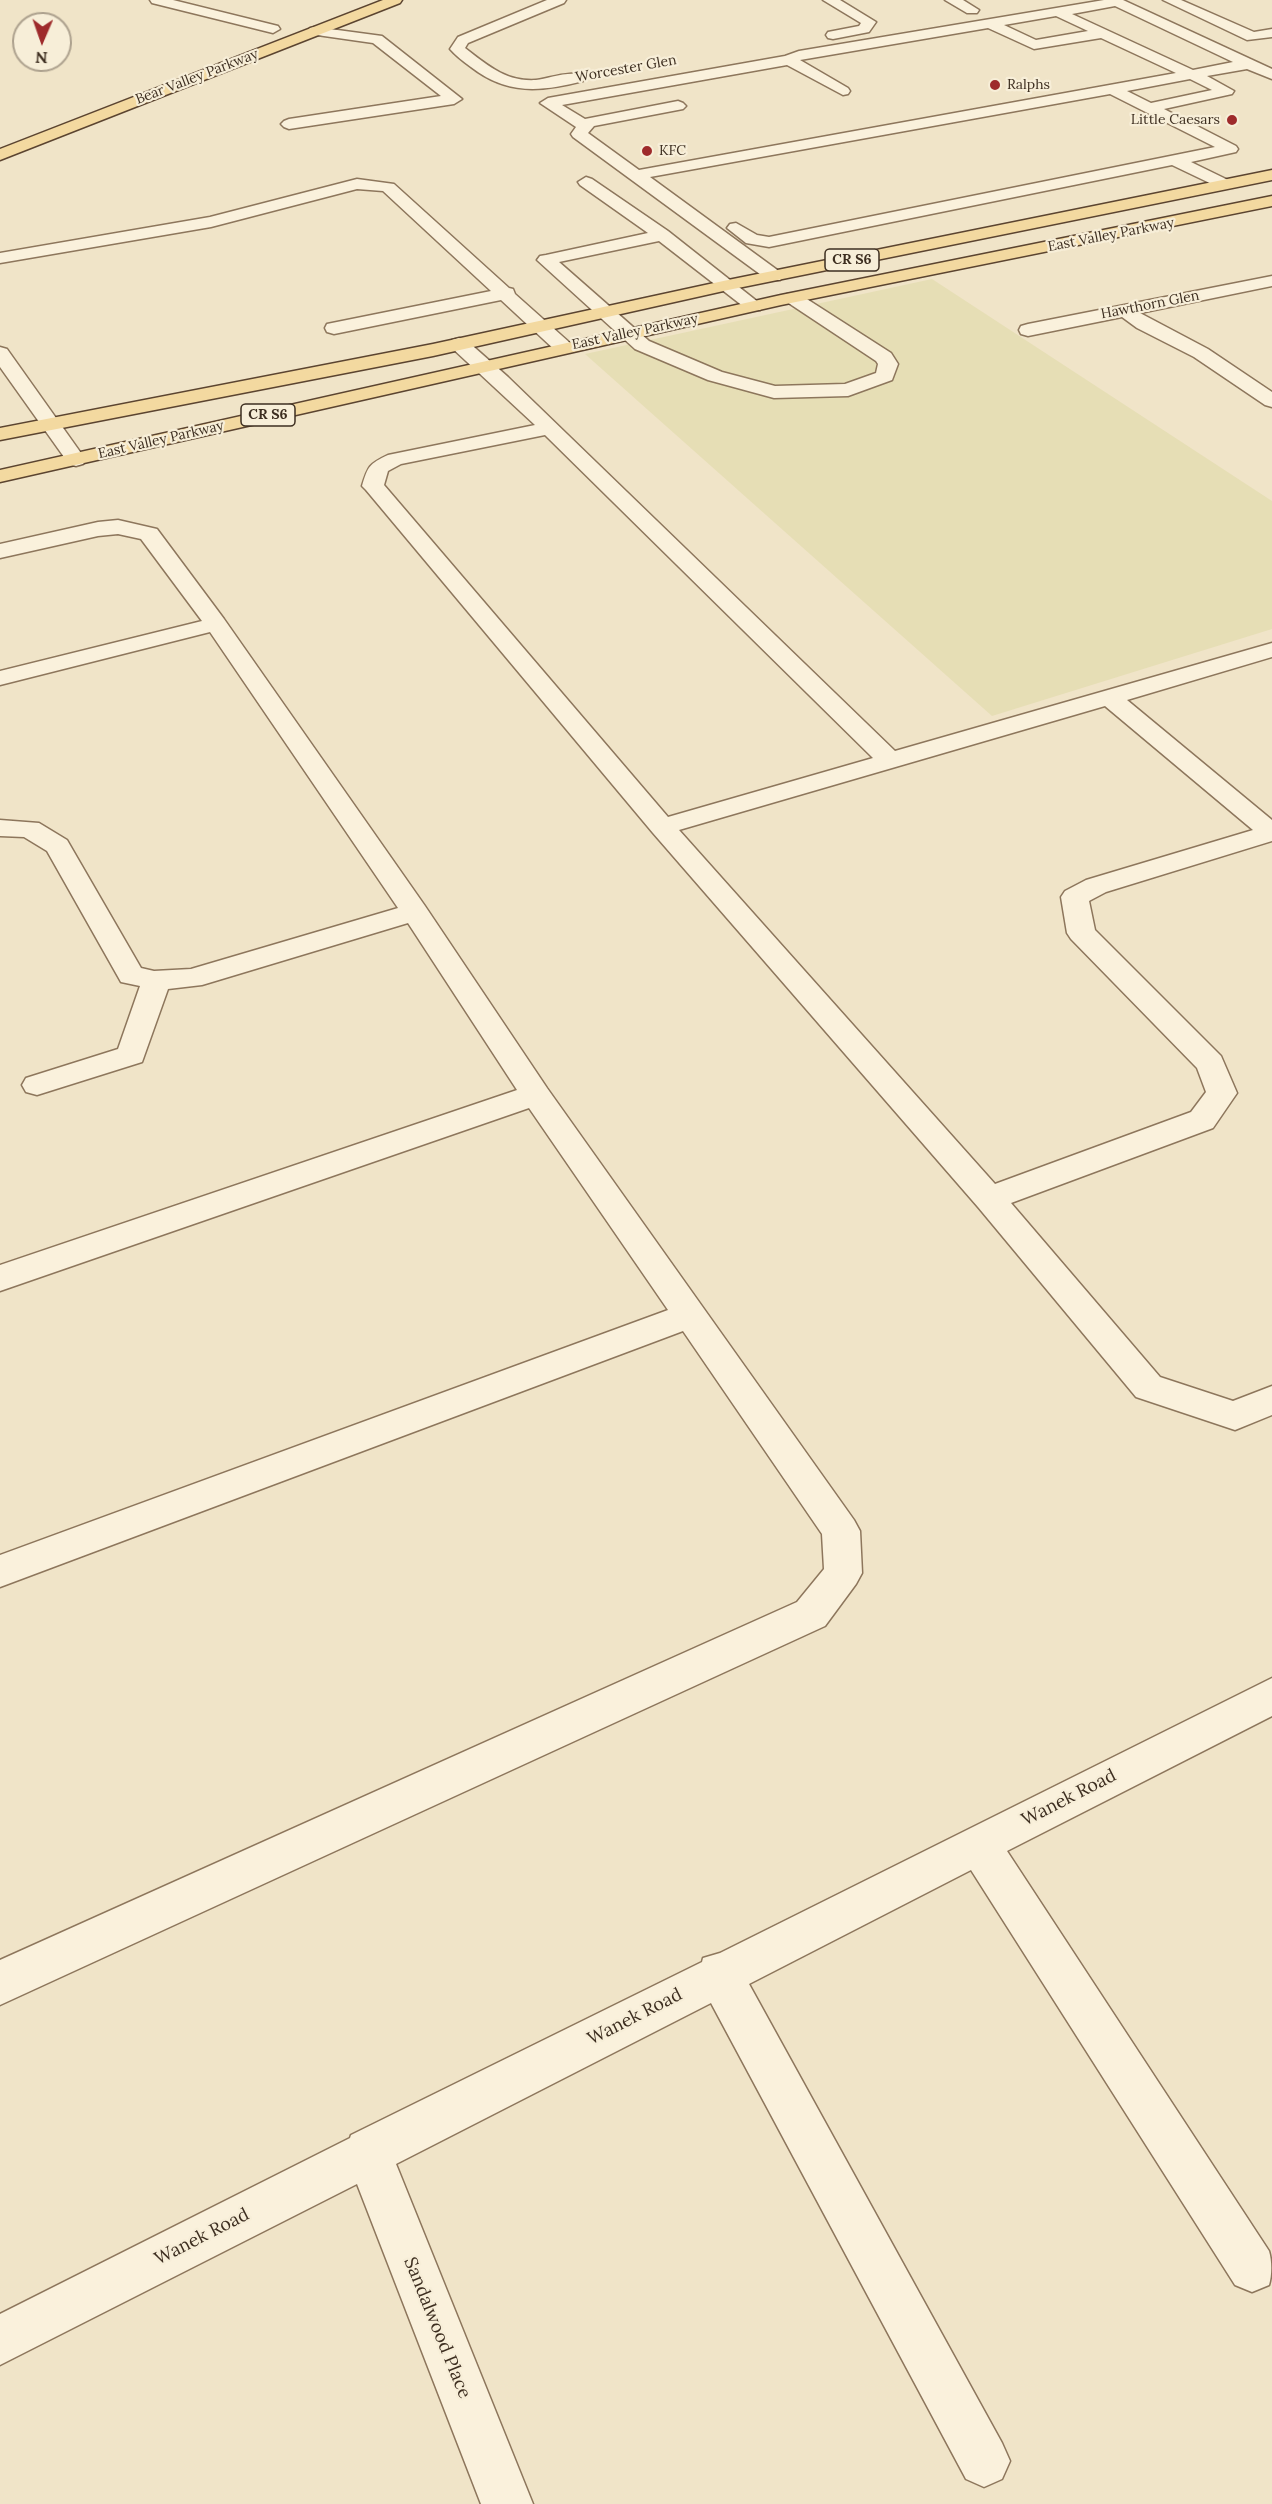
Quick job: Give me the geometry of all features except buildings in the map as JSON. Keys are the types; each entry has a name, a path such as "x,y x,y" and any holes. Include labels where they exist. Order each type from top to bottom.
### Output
{"main road":[{"name":"Bear Valley Parkway","path":"4,151 395,0"},
{"name":"Bear Valley Parkway","path":"251,37 278,27"},
{"name":"East Valley Parkway","path":"0,434 459,344 728,285 1272,175"},
{"name":"East Valley Parkway","path":"0,476 563,347 1272,201"},
{"path":"920,272 939,260 1019,240 1011,227"}],"street":[{"path":"157,0 278,27"},
{"name":"Worcester Glen","path":"559,0 463,40 457,49 497,79 516,85 540,84 596,75"},
{"path":"793,41 864,29 869,22 830,0"},
{"path":"952,0 972,10"},
{"path":"1170,0 1272,47"},
{"path":"774,276 579,134 586,126 548,103 789,60 799,55 1114,1 1272,75"},
{"path":"1058,12 1227,91 1149,108"},
{"path":"1175,30 1239,19"},
{"path":"989,23 1034,45 1104,33"},
{"path":"290,124 460,98 377,39 315,31"},
{"path":"1251,37 1272,33"},
{"path":"789,60 843,91"},
{"path":"636,175 1249,64"},
{"path":"693,198 752,238 770,242 1230,149 1112,89"},
{"path":"582,124 678,106"},
{"path":"1174,160 1224,184"},
{"path":"586,182 662,235 754,306"},
{"path":"0,258 211,222 357,184 388,187 507,293 563,347"},
{"path":"968,202 1011,227"},
{"path":"662,235 546,260 642,345 715,376 774,392 848,390 885,376 888,364 884,357 794,298"},
{"name":"Hawthorn Glen","path":"1028,330 1272,281"},
{"path":"334,328 507,293"},
{"path":"1124,310 1144,324 1201,353 1272,401"},
{"path":"459,344 549,428 891,761"},
{"path":"0,353 76,460"},
{"path":"549,428 395,459 378,468 373,486 662,827 989,1198 1148,1387 1235,1416 1272,1400"},
{"path":"0,551 98,529 118,527 149,534 216,624 415,912 536,1095 841,1531 843,1573 812,1614 0,1983"},
{"path":"0,678 216,624"},
{"path":"662,827 1272,650"},
{"path":"1110,698 1272,833"},
{"path":"0,828 30,829 58,846 131,975 157,980 192,978 415,912"},
{"path":"989,1198 1202,1120 1222,1093 1210,1064 1081,933 1075,897 1096,886 1272,833"},
{"path":"38,1084 131,1055 157,980"},
{"path":"0,1278 536,1095"},
{"path":"0,1571 690,1315"},
{"name":"Wanek Road","path":"0,2340 1272,1696"},
{"path":"978,1844 1252,2268"},
{"path":"719,1974 984,2461"},
{"name":"Sandalwood Place","path":"368,2152 507,2504"}],"shaded area":[{"path":"932,279 1272,501 1272,629 992,716 585,354"}],"place":[{"name":"Ralphs","path":"995,85"},
{"name":"Little Caesars","path":"1232,120"},
{"name":"KFC","path":"647,151"}]}
